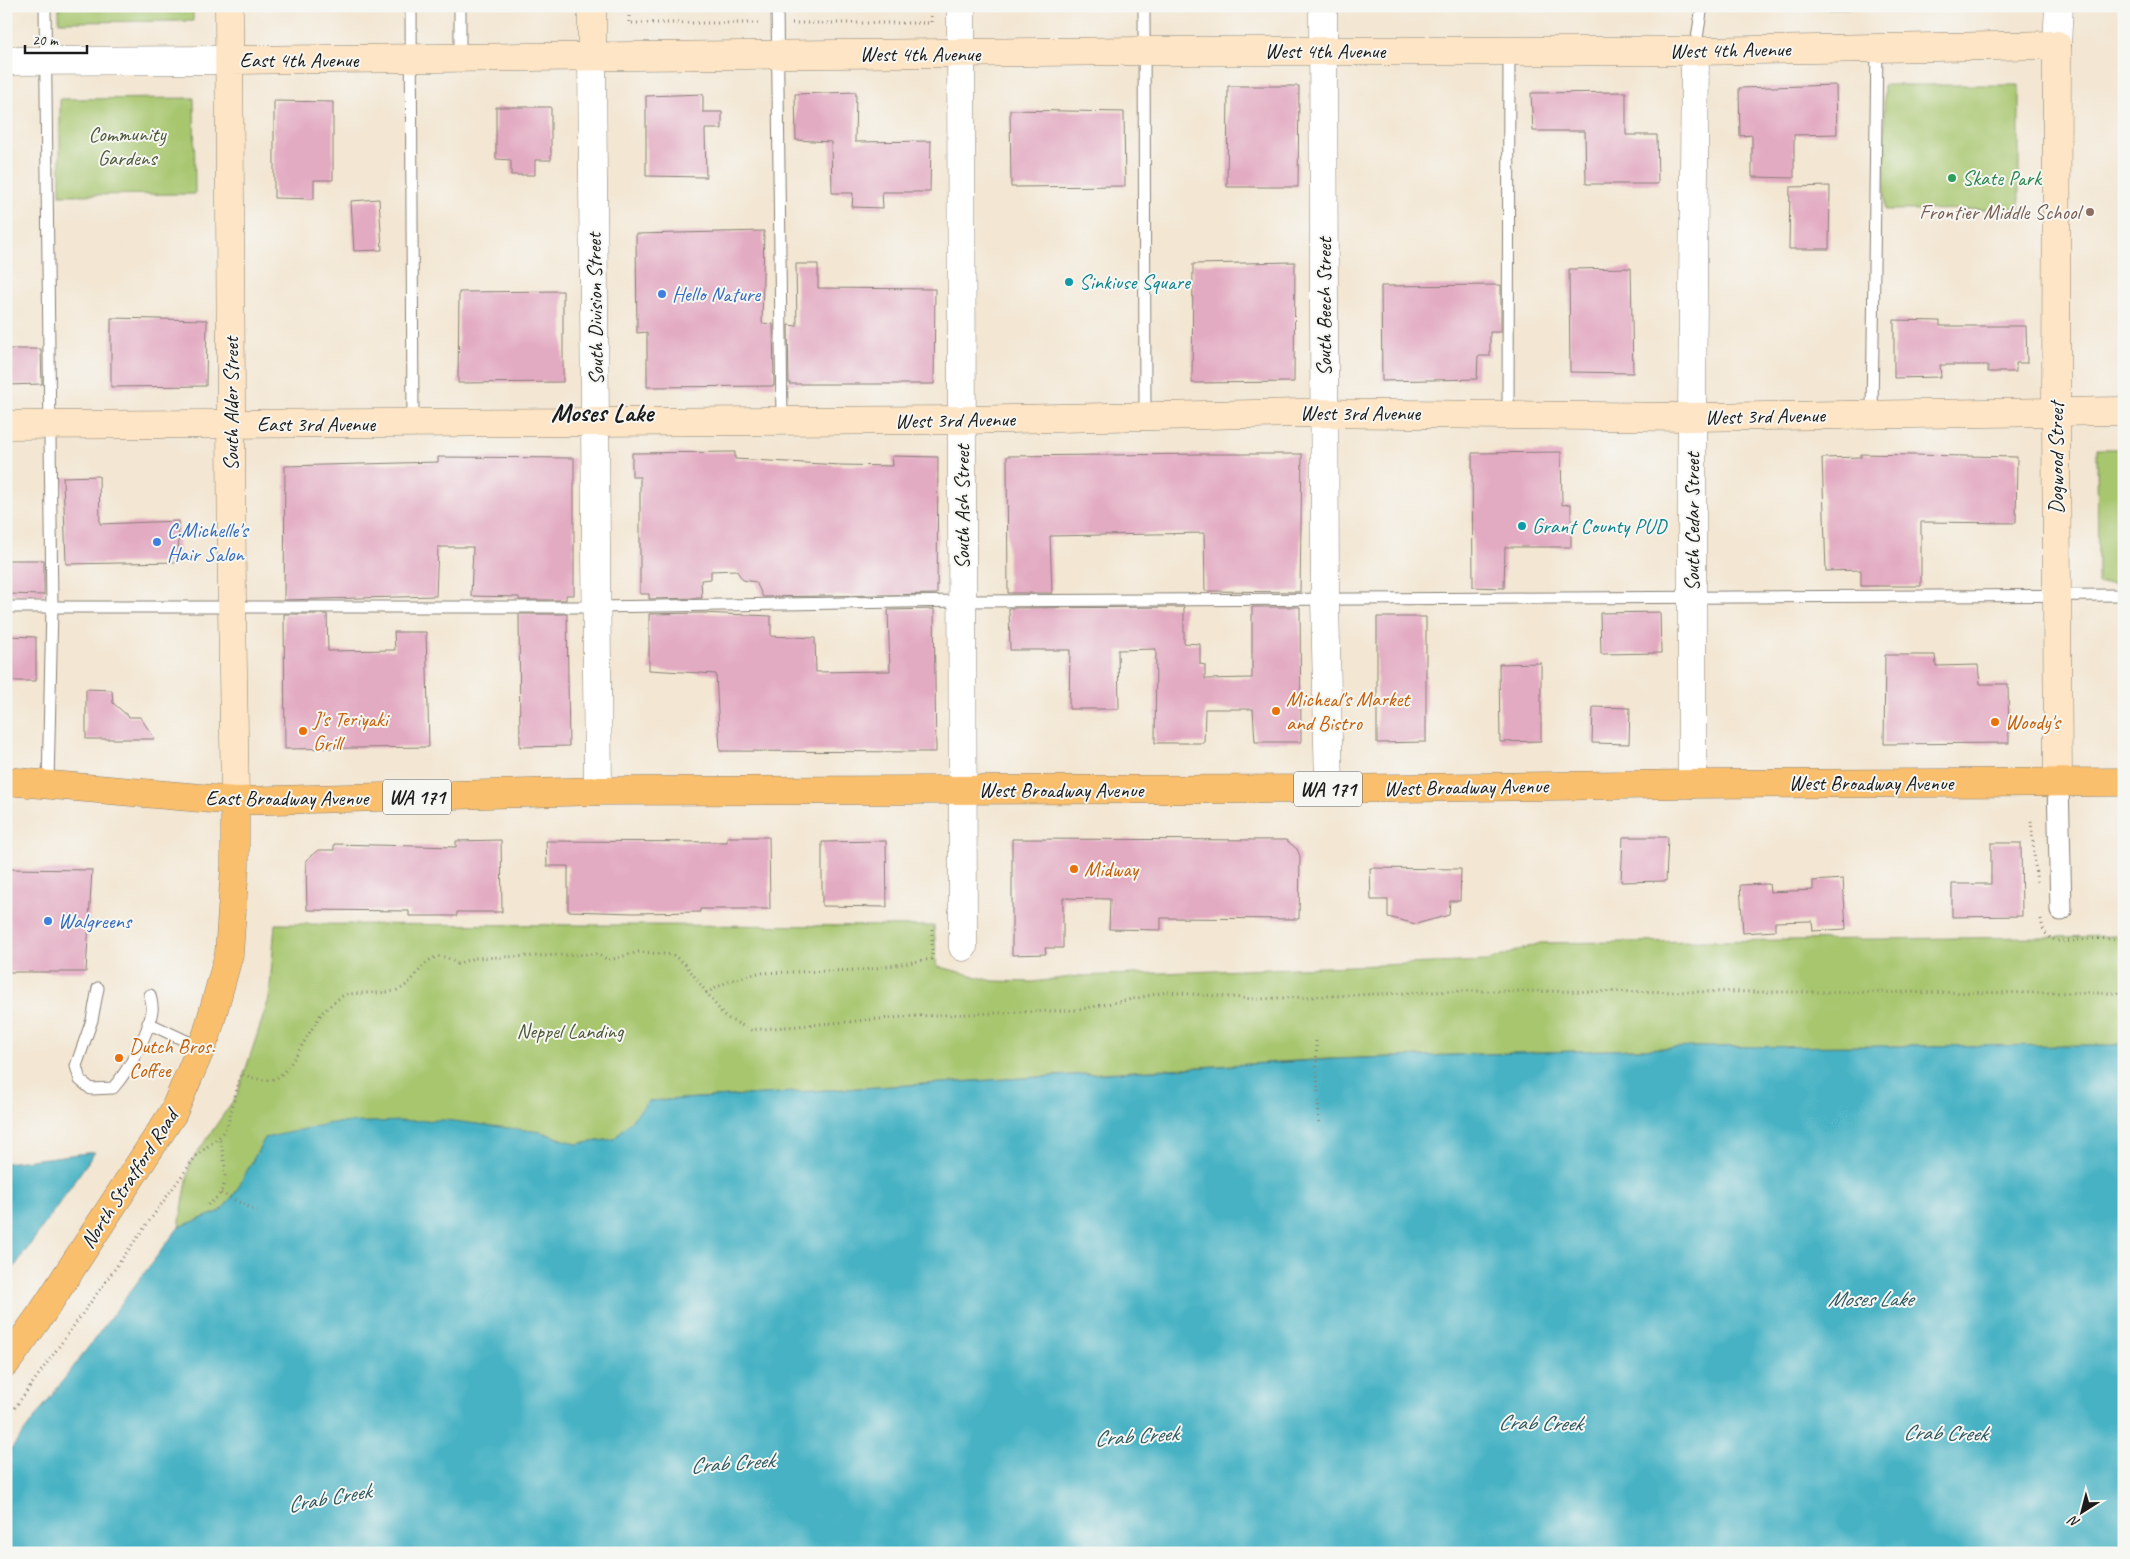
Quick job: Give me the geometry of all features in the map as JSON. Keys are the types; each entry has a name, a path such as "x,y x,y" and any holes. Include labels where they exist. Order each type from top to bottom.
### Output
{"main road":[{"name":"South Alder Street","path":"229,6 232,606 236,801"},
{"name":"South Division Street","path":"592,6 592,56"},
{"name":"West 4th Avenue","path":"592,56 1695,51 2057,45"},
{"name":"Dogwood Street","path":"2057,45 2058,782"},
{"name":"East 4th Avenue","path":"229,60 411,60 592,56"},
{"name":"West 3rd Avenue","path":"597,422 962,420 1324,413 1692,417 2124,411"},
{"name":"East 3rd Avenue","path":"6,425 597,422"},
{"name":"East Broadway Avenue","path":"6,781 236,801 598,791"},
{"name":"West Broadway Avenue","path":"598,791 1330,789 1692,784 2124,782"},
{"name":"North Stratford Road","path":"6,1363 42,1313 173,1113 208,1034 229,954 235,865 236,801"}],"street":[{"name":"South Ash Street","path":"961,6 961,791 963,947"},
{"name":"South Beech Street","path":"1324,6 1325,599 1330,789"},
{"name":"Dogwood Street","path":"2057,45 2060,6"},
{"name":"South Cedar Street","path":"1692,784 1692,417 1695,51"},
{"name":"South Division Street","path":"592,56 597,422 598,791"},
{"name":"East 4th Avenue","path":"6,61 229,60"},
{"name":"Dogwood Street","path":"2058,782 2061,910"}],"lane":[{"path":"45,6 52,607 48,785"},
{"path":"411,6 413,423"},
{"path":"460,6 460,59"},
{"path":"777,6 776,55 782,421"},
{"path":"1144,6 1145,416"},
{"path":"1695,51 1702,6"},
{"path":"1872,414 1877,48"},
{"path":"1508,414 1509,51"},
{"path":"6,608 232,606 597,607 961,601 2124,594"},
{"path":"98,988 92,1020 76,1066 80,1080 92,1089 113,1088 123,1077 145,1034 152,1009 150,995"},
{"path":"148,1023 201,1048"}],"path":[{"path":"706,993 729,981 758,972 864,970 932,959 932,925"},
{"path":"6,1420 196,1156 219,1137 227,1127 241,1074 258,1080 275,1079 285,1070 323,1013 343,995 392,992 403,988 431,959 444,956 457,964 474,958 596,954 609,960 639,952 673,956 685,964 724,1017 751,1030 915,1016 1077,1010 1167,992 1256,1000 1456,991 2124,993"},
{"path":"1316,1041 1318,1126"},
{"path":"208,1205 221,1193 224,1179 224,1166 219,1137"},
{"path":"221,1193 257,1211"}],"green space":[{"path":"59,6 193,6 193,21 59,22"},
{"path":"1673,6 2038,6 1678,10"},
{"name":"Skate Park","path":"1884,85 2019,85 2019,209 1885,210"},
{"name":"Community Gardens","path":"194,98 195,194 60,195 60,99"},
{"path":"2097,449 2124,449 2124,583 2098,584"},
{"name":"Neppel Landing","path":"275,924 934,926 937,966 993,981 1033,982 1079,976 1488,961 1540,943 2124,936 2124,1045 1698,1047 1327,1059 650,1101 614,1139 576,1144 541,1132 265,1138 235,1193 221,1211 179,1227 190,1163 237,1095 269,999"}],"water":[{"name":"Moses Lake","path":"2124,1045 2124,1553 6,1553 6,1456 179,1227 221,1211 235,1193 265,1138 331,1123 445,1120 541,1132 576,1144 614,1139 649,1101 1336,1059 1698,1047"},
{"path":"95,1152 6,1279 6,1163"}],"building":[{"path":"1836,85 1837,134 1794,135 1794,178 1752,177 1752,135 1740,136 1739,88"},
{"path":"1228,86 1299,86 1298,187 1227,187"},
{"path":"856,92 855,142 931,141 930,192 882,192 883,208 852,207 853,193 832,193 831,142 796,140 795,94"},
{"path":"1626,92 1626,135 1657,135 1658,184 1586,184 1585,131 1533,131 1531,93"},
{"path":"703,94 703,112 722,112 722,129 705,129 706,177 646,176 646,96"},
{"path":"274,101 333,102 333,180 314,180 314,199 274,198"},
{"path":"496,107 551,107 551,160 535,160 535,175 511,175 511,160 496,159"},
{"path":"1010,110 1124,112 1125,186 1011,187"},
{"path":"1830,186 1829,249 1789,249 1790,187"},
{"path":"379,199 382,250 354,251 351,201"},
{"path":"764,231 762,323 773,324 774,386 647,387 647,332 637,333 636,234"},
{"path":"1295,262 1294,382 1192,383 1193,264"},
{"path":"796,264 818,264 818,288 935,289 934,384 789,384 788,325 797,326"},
{"path":"1631,268 1633,373 1570,372 1569,269"},
{"path":"1501,285 1501,332 1490,332 1490,356 1478,356 1477,379 1382,381 1381,286"},
{"path":"563,291 563,382 458,383 459,292"},
{"path":"111,318 207,320 206,386 111,387"},
{"path":"1894,320 1940,321 1940,326 2026,326 2027,363 2016,363 2016,372 1988,372 1988,365 1940,365 1941,377 1894,378"},
{"path":"6,349 41,349 42,384 6,385"},
{"path":"735,452 735,459 840,465 893,466 892,456 938,457 937,594 763,597 756,582 743,580 736,570 711,571 711,579 701,580 702,598 649,599 649,594 640,594 640,477 632,477 632,453"},
{"name":"Grant County PUD","path":"1561,452 1562,505 1571,504 1571,547 1505,547 1504,588 1473,587 1472,453"},
{"path":"1302,454 1300,592 1205,591 1204,533 1050,536 1052,593 1008,593 1007,456"},
{"path":"1861,454 2017,457 2016,523 1921,522 1921,586 1861,586 1861,570 1826,571 1822,458 1861,457"},
{"path":"438,457 574,458 574,595 566,595 566,600 519,600 519,597 471,596 473,547 438,547 436,596 284,600 285,466 438,462"},
{"path":"99,476 100,524 178,521 179,562 66,564 63,477"},
{"path":"6,560 44,560 44,595 6,594"},
{"path":"1184,607 1184,643 1200,644 1200,664 1205,665 1205,679 1252,678 1252,607 1300,607 1301,742 1255,742 1253,709 1205,709 1204,743 1155,743 1156,649 1118,650 1119,709 1069,709 1070,650 1010,650 1009,608"},
{"path":"934,609 936,752 720,751 716,674 649,670 649,614 702,613 771,616 771,636 815,638 816,672 890,671 888,610"},
{"path":"1660,612 1661,653 1601,654 1600,613"},
{"path":"284,614 327,614 328,651 395,650 394,632 426,632 429,747 285,749"},
{"path":"519,614 567,614 569,746 520,747"},
{"path":"1377,617 1426,617 1426,742 1377,743"},
{"path":"6,636 36,637 36,681 6,681"},
{"path":"1885,655 1935,655 1936,666 1978,665 1980,684 2008,684 2009,743 1884,744"},
{"path":"1541,663 1541,741 1500,742 1499,664"},
{"path":"86,689 112,690 113,703 129,717 140,717 155,739 86,739"},
{"path":"1593,707 1630,708 1629,744 1592,743"},
{"path":"727,837 769,837 770,909 700,909 700,912 633,913 568,911 568,866 547,866 546,841 727,842"},
{"path":"1623,837 1668,837 1666,881 1621,882"},
{"path":"1012,839 1286,840 1297,849 1300,856 1299,919 1161,918 1161,930 1109,929 1110,899 1063,898 1063,948 1045,948 1046,954 1012,955"},
{"path":"501,840 502,912 457,912 457,916 409,916 409,911 307,910 306,860 318,850 334,850 334,844 456,847 456,841"},
{"path":"886,841 887,907 822,906 822,842"},
{"path":"1991,843 2021,843 2022,916 1952,917 1952,884 1991,884"},
{"path":"1370,868 1461,869 1460,901 1450,901 1449,915 1416,924 1388,917 1388,900 1371,900"},
{"name":"Walgreens","path":"6,869 92,870 86,972 6,972"},
{"path":"1843,879 1846,929 1813,931 1812,921 1775,922 1775,931 1743,933 1740,885 1769,884 1770,892 1813,890 1813,881"}],"place":[{"name":"Skate Park","path":"1952,178"},
{"name":"Frontier Middle School","path":"2090,212"},
{"name":"Sinkiuse Square","path":"1069,282"},
{"name":"Hello Nature","path":"662,294"},
{"name":"Grant County PUD","path":"1522,526"},
{"name":"C.Michelle's Hair Salon","path":"157,542"},
{"name":"Micheal's Market and Bistro","path":"1276,711"},
{"name":"Woody's","path":"1995,722"},
{"name":"J's Teriyaki Grill","path":"303,731"},
{"name":"Midway","path":"1074,869"},
{"name":"Walgreens","path":"48,921"},
{"name":"Dutch Bros. Coffee","path":"119,1058"}],"district":[{"name":"Moses Lake","path":"602,412"}],"water label":[{"name":"Crab Creek","path":"1540,1423"},
{"name":"Crab Creek","path":"1945,1433"},
{"name":"Crab Creek","path":"1136,1436"},
{"name":"Crab Creek","path":"732,1463"},
{"name":"Crab Creek","path":"329,1498"}]}
